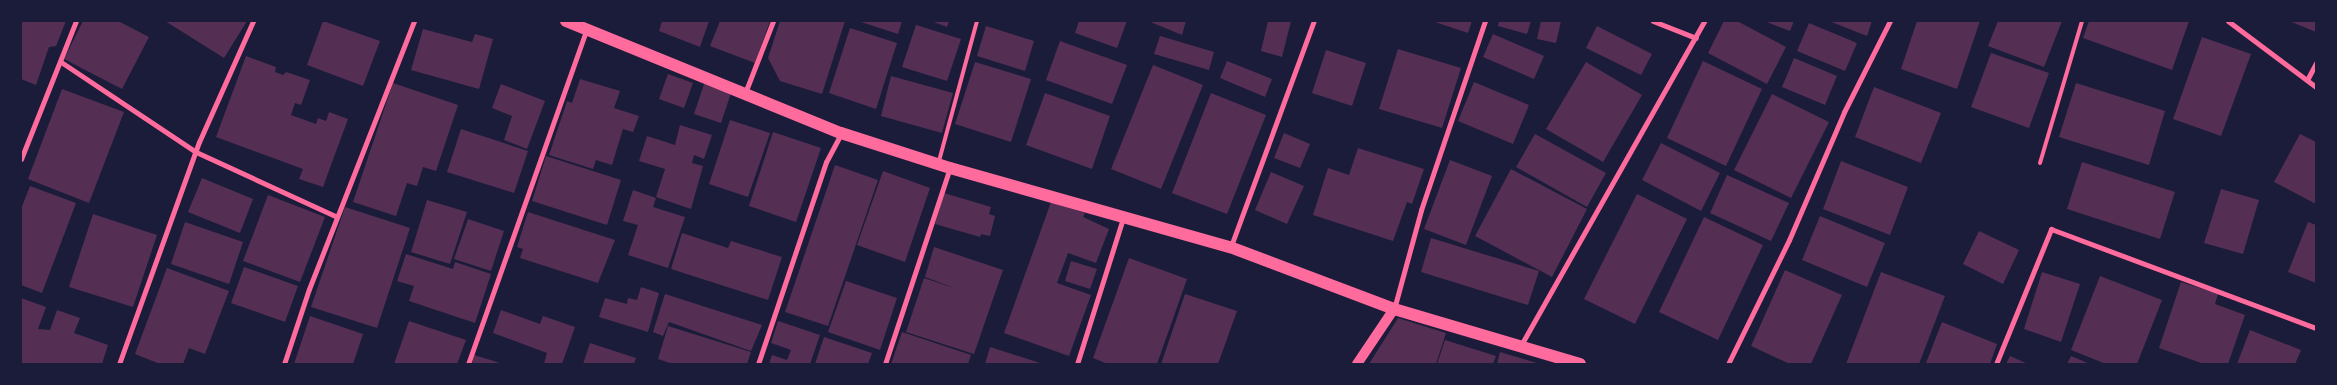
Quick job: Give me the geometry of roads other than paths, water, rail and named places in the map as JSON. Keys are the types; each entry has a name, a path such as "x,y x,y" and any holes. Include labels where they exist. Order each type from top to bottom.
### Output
{"main road":[{"path":"566,21 586,31 841,134 944,166 1230,247 1394,309 1521,345 1576,363"},
{"path":"1357,364 1394,309"}],"street":[{"path":"21,159 76,21"},
{"path":"119,364 196,152 253,21"},
{"path":"284,364 337,217 414,21"},
{"path":"745,94 773,21"},
{"path":"1230,247 1314,21"},
{"path":"1394,309 1421,210 1485,21"},
{"path":"1653,21 1696,38"},
{"path":"1521,345 1704,21"},
{"path":"1728,364 1789,240 1844,112 1890,21"},
{"path":"2228,21 2316,86"},
{"path":"468,364 586,31"},
{"path":"61,62 196,152 337,217"},
{"path":"2307,80 2316,64"},
{"path":"758,364 826,162 841,134"},
{"path":"886,364 944,166"},
{"path":"1077,364 1124,218"},
{"path":"1996,364 2051,229 2316,328"}],"lane":[{"path":"944,166 977,21"},
{"path":"2040,163 2082,21"}]}
